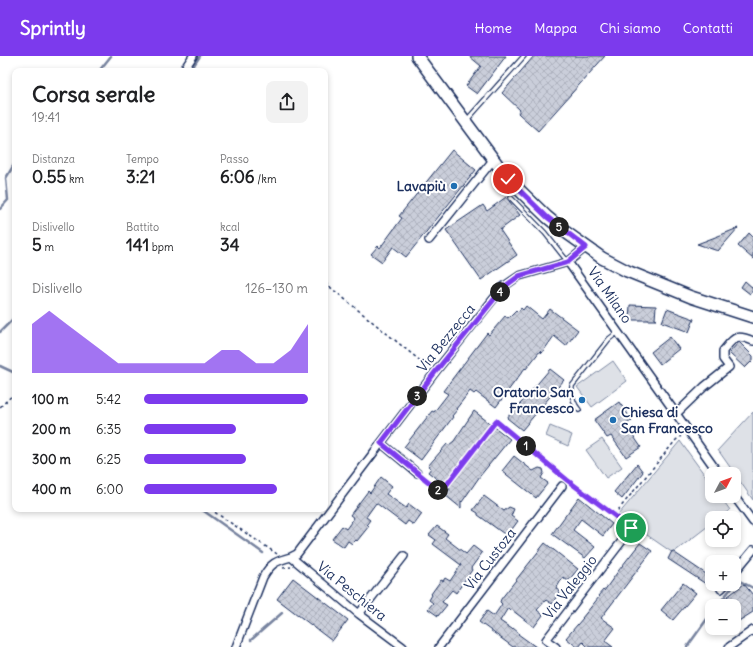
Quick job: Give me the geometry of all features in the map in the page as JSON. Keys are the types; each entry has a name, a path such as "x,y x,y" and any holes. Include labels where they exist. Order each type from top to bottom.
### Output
{"main road":[{"path":"417,56 508,179 547,217 602,258 627,271 691,297 753,317"}],"street":[{"path":"185,68 193,56"},
{"path":"429,240 493,160"},
{"path":"568,262 586,247"},
{"name":"Via Milano","path":"568,262 714,467"},
{"name":"Via Bezzecca","path":"236,647 263,577 271,564 297,554 436,371 504,287 519,276 568,262"},
{"path":"676,414 704,387 729,367 723,359 723,351 734,337 742,336 753,341"},
{"path":"381,443 417,473"},
{"name":"Via Custoza","path":"438,647 562,486"},
{"path":"739,503 753,522"},
{"name":"Via Valeggio","path":"556,647 546,640 622,541"},
{"path":"741,565 753,550"},
{"path":"359,614 404,556"},
{"name":"Via Peschiera","path":"288,558 297,562 359,614 403,647"},
{"path":"734,646 753,630"}],"lane":[{"path":"465,122 524,56"},
{"name":"Via Milano","path":"511,198 546,234 568,262"},
{"path":"579,410 574,404 571,393 572,386 609,338 618,332"}],"path":[{"path":"328,285 424,365 436,371"},
{"path":"0,407 12,396"},
{"path":"417,473 441,492 496,421 567,480 631,528 622,541"},
{"path":"614,515 676,440 688,431"},
{"path":"214,512 273,551 288,558"},
{"path":"280,569 290,568 297,562"}],"shaded area":[{"path":"613,361 627,381 592,407 577,387"},
{"path":"753,412 753,500 741,483 741,467 730,467 718,450"},
{"path":"550,426 572,435 568,446 546,436"},
{"path":"602,439 622,467 606,478 586,450"},
{"path":"680,441 705,475 705,503 725,503 730,510 705,511 705,528 673,553 618,515"}],"building":[{"path":"469,56 506,56 477,94 466,86 481,66"},
{"path":"534,56 605,56 538,131 518,113 520,110 502,93"},
{"path":"452,150 476,170 406,257 393,247 382,262 371,254 378,246 380,248 402,218 399,216"},
{"path":"506,197 520,215 500,230 517,255 481,280 446,230 483,205 487,211"},
{"path":"738,228 718,251 697,244 718,236"},
{"path":"749,233 753,237 753,259 738,246"},
{"path":"745,281 753,288 750,294 741,287"},
{"path":"630,305 656,306 655,319 657,320 629,320"},
{"path":"526,306 542,319 550,309 578,330 566,346 554,336 542,353 540,351 526,369 525,368 496,407 476,392 474,394 470,391 421,460 404,447 432,411 434,412 448,394 443,391 487,333 489,335 505,316 508,318 516,310 518,312 521,308 523,310"},
{"path":"667,309 694,319 689,332 662,322"},
{"path":"670,337 679,349 660,364 651,352"},
{"path":"739,342 753,356 753,360 745,368 729,353"},
{"path":"550,369 564,380 522,430 507,418"},
{"path":"619,402 632,420 626,425 641,447 626,457 611,436 607,438 594,420"},
{"path":"474,411 510,439 480,476 462,502 461,501 461,508 445,495 450,489 428,472 431,468 428,466 447,444 449,445 454,441"},
{"path":"514,456 533,471 539,468 543,469 544,473 541,478 548,483 536,498 502,471"},
{"path":"637,464 643,472 622,499 614,492"},
{"path":"381,477 392,486 386,494 406,508 409,504 422,514 414,525 408,521 405,525 376,503 366,517 370,520 367,524 369,526 357,541 356,540 352,544 348,541 344,547 332,539 342,526 346,529 354,518 350,515 368,491 370,493"},
{"path":"484,496 504,511 509,507 514,509 511,516 518,521 507,536 473,510"},
{"path":"579,497 612,524 603,536 581,519 573,530 595,547 585,558 552,534"},
{"path":"437,526 448,534 445,538 466,554 473,546 482,553 456,593 452,590 442,602 447,605 438,616 428,609 433,603 429,600 432,595 431,594 441,580 443,581 445,578 450,581 461,565 433,544 436,540 429,535"},
{"path":"545,543 578,569 568,581 563,577 556,589 560,591 552,604 546,600 537,610 543,615 534,627 508,608 500,621 512,629 513,628 519,633 518,634 536,647 513,647 479,622 487,611 494,616 502,604 500,602 501,599"},
{"path":"640,543 652,551 601,618 615,628 605,641 613,647 588,647 583,642 579,647 577,647 566,638"},
{"path":"672,551 705,573 705,583 668,559"},
{"path":"293,578 348,620 332,641 277,599"},
{"path":"683,583 696,593 673,620 661,610"},
{"path":"744,584 753,595 753,612 741,620 741,599 724,599 735,591 741,591 741,586"}],"waterway":[{"path":"101,68 111,56"},
{"path":"192,68 200,56"},
{"path":"0,209 8,200 6,178 12,168"},
{"path":"0,332 12,320"},
{"path":"0,366 12,372"},
{"path":"205,512 263,553"},
{"path":"723,599 738,580 753,588"},
{"path":"251,640 282,613"},
{"path":"687,647 705,622"}],"place":[{"name":"Lavapiù","path":"454,186"},
{"name":"Oratorio San Francesco","path":"582,400"},
{"name":"Chiesa di San Francesco","path":"613,420"}],"route":[{"path":"508,179 547,217 586,247 568,262 519,276 504,287 436,371 381,443 441,492 496,421 567,480 631,528"}]}
